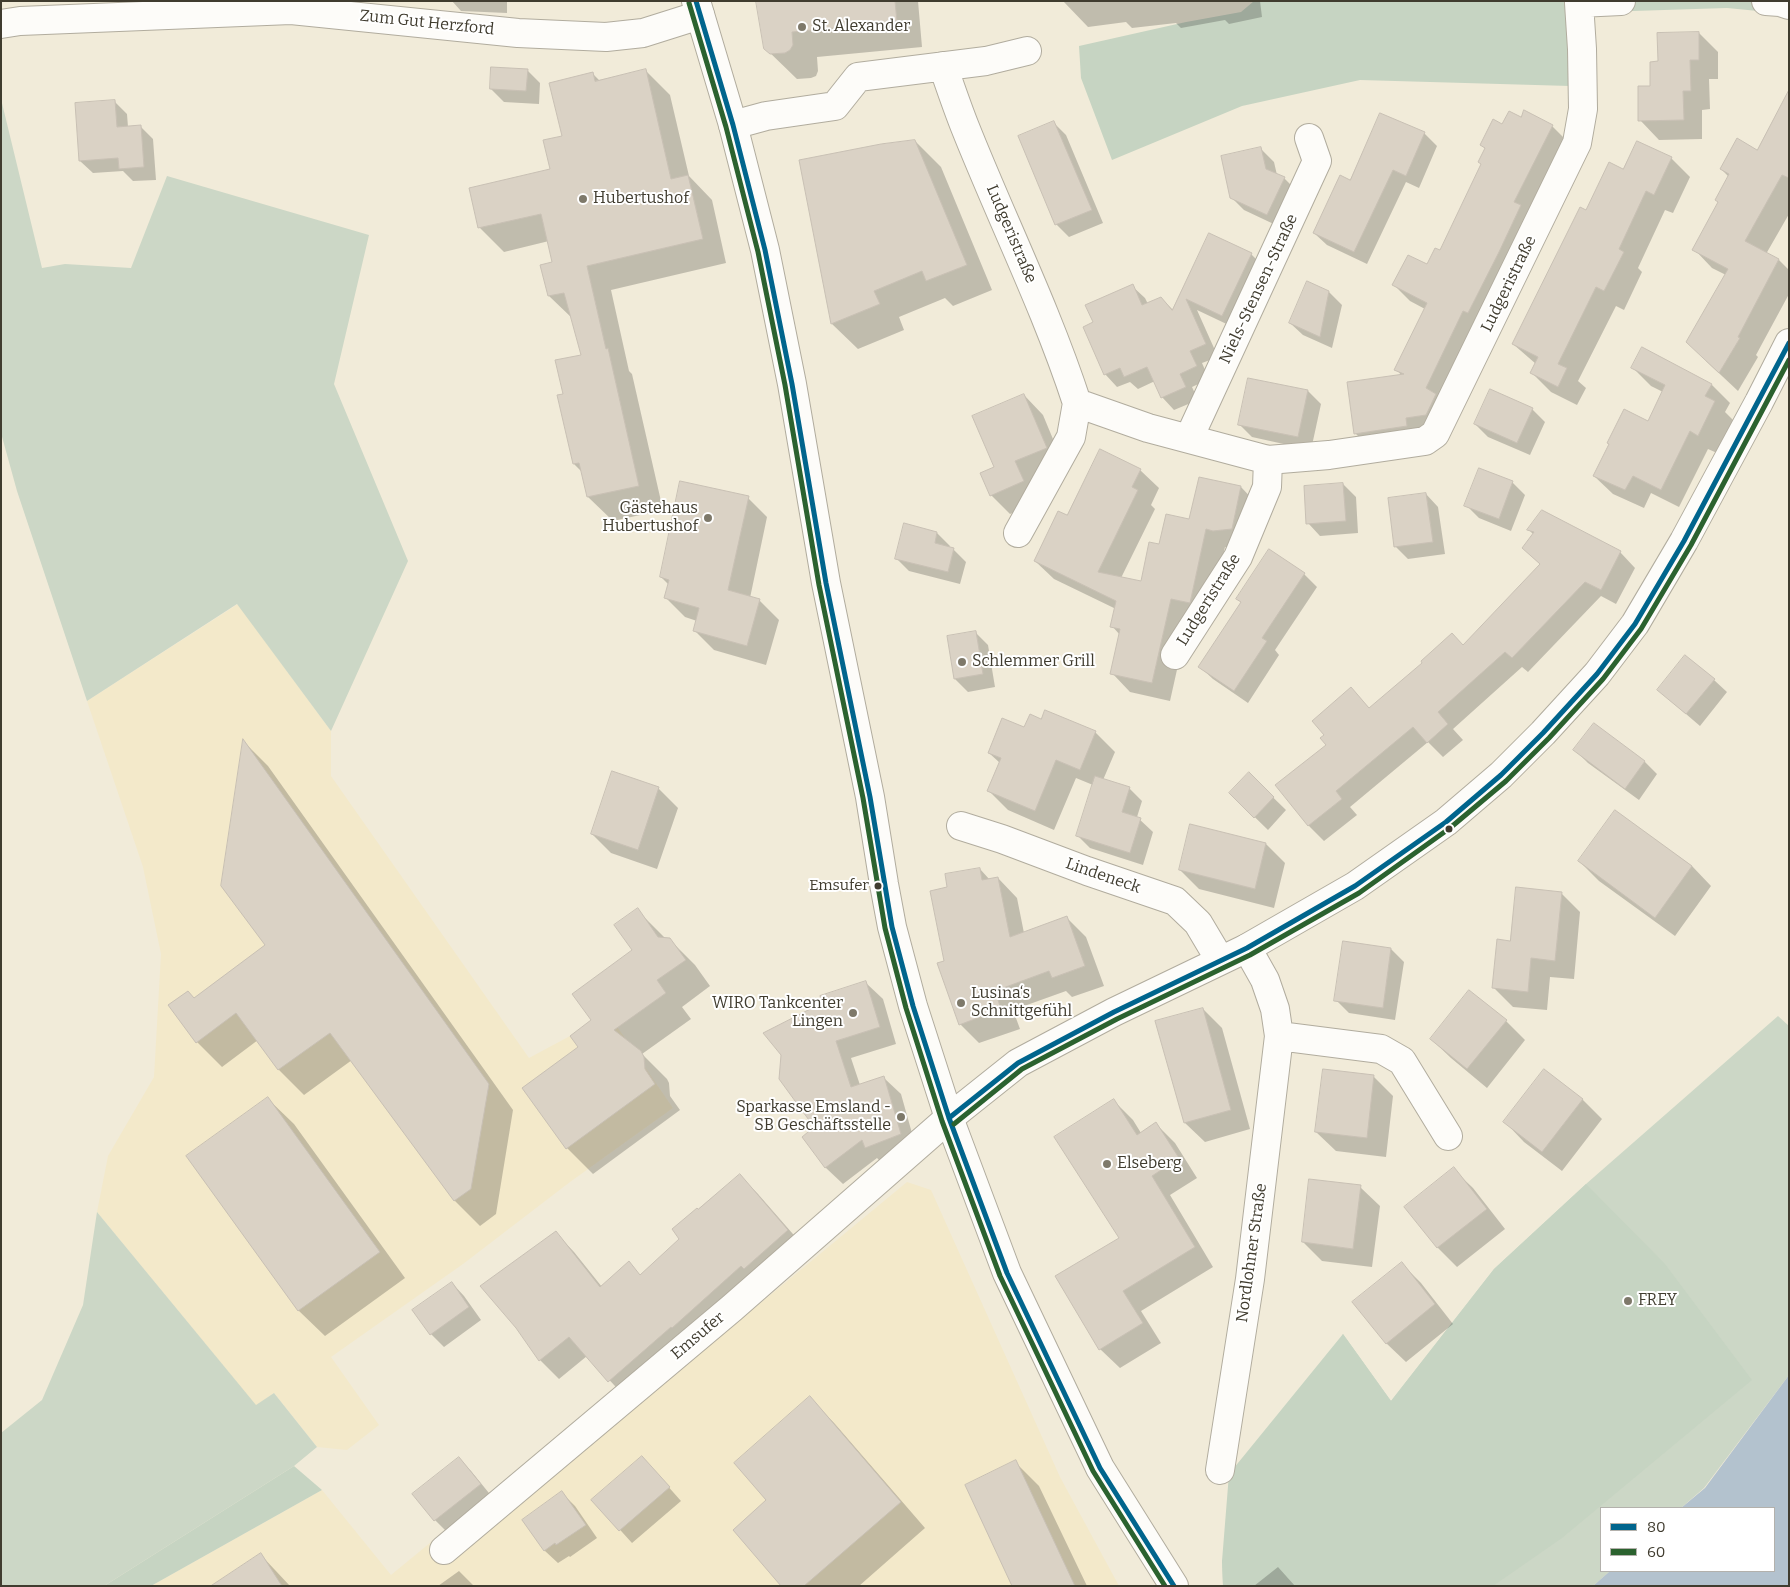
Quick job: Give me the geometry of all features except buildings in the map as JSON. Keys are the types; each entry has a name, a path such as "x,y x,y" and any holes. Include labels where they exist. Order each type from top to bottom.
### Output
{"street":[{"name":"Ludgeristraße","path":"1077,404 1148,428 1268,460 1330,455 1424,441 1435,434 1577,144 1583,109 1579,3 1621,1"},
{"path":"1766,1 1780,2 1789,6"},
{"name":"Zum Gut Herzford","path":"1,24 20,21 290,6 518,32 606,36 643,33 698,8"},
{"path":"698,8 733,125 764,250 792,384 826,583 870,797 892,927 913,1006 949,1118 1007,1273 1100,1468 1174,1586"},
{"path":"733,125 766,116 835,106 858,77 986,61 1027,51"},
{"name":"Ludgeristraße","path":"943,66 965,126 1036,292 1077,404 1071,436 1018,533"},
{"name":"Niels-Stensen-Straße","path":"1189,438 1317,161 1309,138"},
{"path":"949,1118 1018,1063 1114,1012 1247,948 1360,883 1446,822 1501,775 1543,733 1596,674 1635,624 1679,550 1789,343"},
{"name":"Ludgeristraße","path":"1174,655 1238,557 1267,487 1268,460"},
{"name":"Lindeneck","path":"961,826 1002,838 1087,871 1174,901 1198,923 1220,960"},
{"name":"Nordlohner Straße","path":"1220,1470 1250,1278 1279,1036 1275,1008 1265,980 1247,948"},
{"path":"1279,1036 1381,1048 1402,1061 1448,1136"},
{"name":"Emsufer","path":"444,1550 732,1308 949,1118"}],"shaded area":[{"path":"238,604 331,731 331,776 529,1058 570,1036 591,1020 618,1028 673,1108 570,1182 463,1264 331,1357 379,1425 347,1450 317,1447 274,1393 256,1406 97,1212 108,1156 154,1077 161,954 143,867 87,701"},
{"path":"907,1182 931,1190 1060,1477 1119,1586 151,1586 322,1490 391,1575 436,1538 453,1561"}],"green space":[{"path":"1254,1 1789,1 1789,14 1727,8 1570,13 1570,86 1360,80 1242,106 1112,160 1081,78 1079,46 1186,22 1241,12"},
{"path":"1,99 42,268 65,264 131,268 167,176 369,235 334,384 408,561 331,731 237,604 87,701 17,491 1,433"},
{"name":"FREY","path":"1778,1016 1789,1026 1789,1375 1704,1488 1682,1507 1600,1507 1600,1572 1609,1572 1593,1586 1223,1586 1222,1561 1343,1334 1391,1401 1494,1269 1586,1184"},
{"name":"FREY","path":"1586,1184 1665,1264 1752,1380 1562,1538 1493,1586 1223,1586 1222,1561 1229,1474 1343,1334 1391,1401 1494,1269"},
{"path":"97,1212 256,1405 274,1393 317,1447 294,1466 104,1586 1,1586 1,1433 42,1400 83,1305"},
{"path":"294,1466 322,1490 151,1586 104,1586"}],"water":[{"path":"1789,1375 1789,1586 1593,1586 1609,1572 1775,1572 1775,1507 1682,1507 1705,1488"}],"transit line":[{"name":"80","path":"696,1 733,125 765,250 792,384 826,583 870,797 892,927 913,1006 949,1118 1007,1273 1100,1468 1174,1586"},
{"name":"60","path":"689,3 726,127 758,252 785,385 819,585 863,798 885,928 906,1008 942,1121 1000,1276 1093,1471 1165,1586"},
{"name":"80","path":"949,1118 1018,1063 1114,1012 1247,948 1355,886 1446,822 1501,775 1543,733 1597,674 1635,624 1684,541 1789,343"},
{"name":"60","path":"954,1124 1022,1069 1117,1019 1250,955 1359,893 1450,828 1506,781 1549,738 1603,679 1641,629 1691,545 1789,360"}],"place":[{"name":"St. Alexander","path":"802,27"},
{"name":"Hubertushof","path":"583,199"},
{"name":"Gästehaus Hubertushof","path":"708,518"},
{"name":"Schlemmer Grill","path":"962,662"},
{"name":"Emsufer","path":"878,886"},
{"name":"Lusina‘s Schnittgefühl","path":"961,1003"},
{"name":"WIRO Tankcenter Lingen","path":"853,1013"},
{"name":"Sparkasse Emsland - SB Geschäftsstelle","path":"901,1117"},
{"name":"Elseberg","path":"1107,1164"},
{"name":"FREY","path":"1628,1301"}]}
